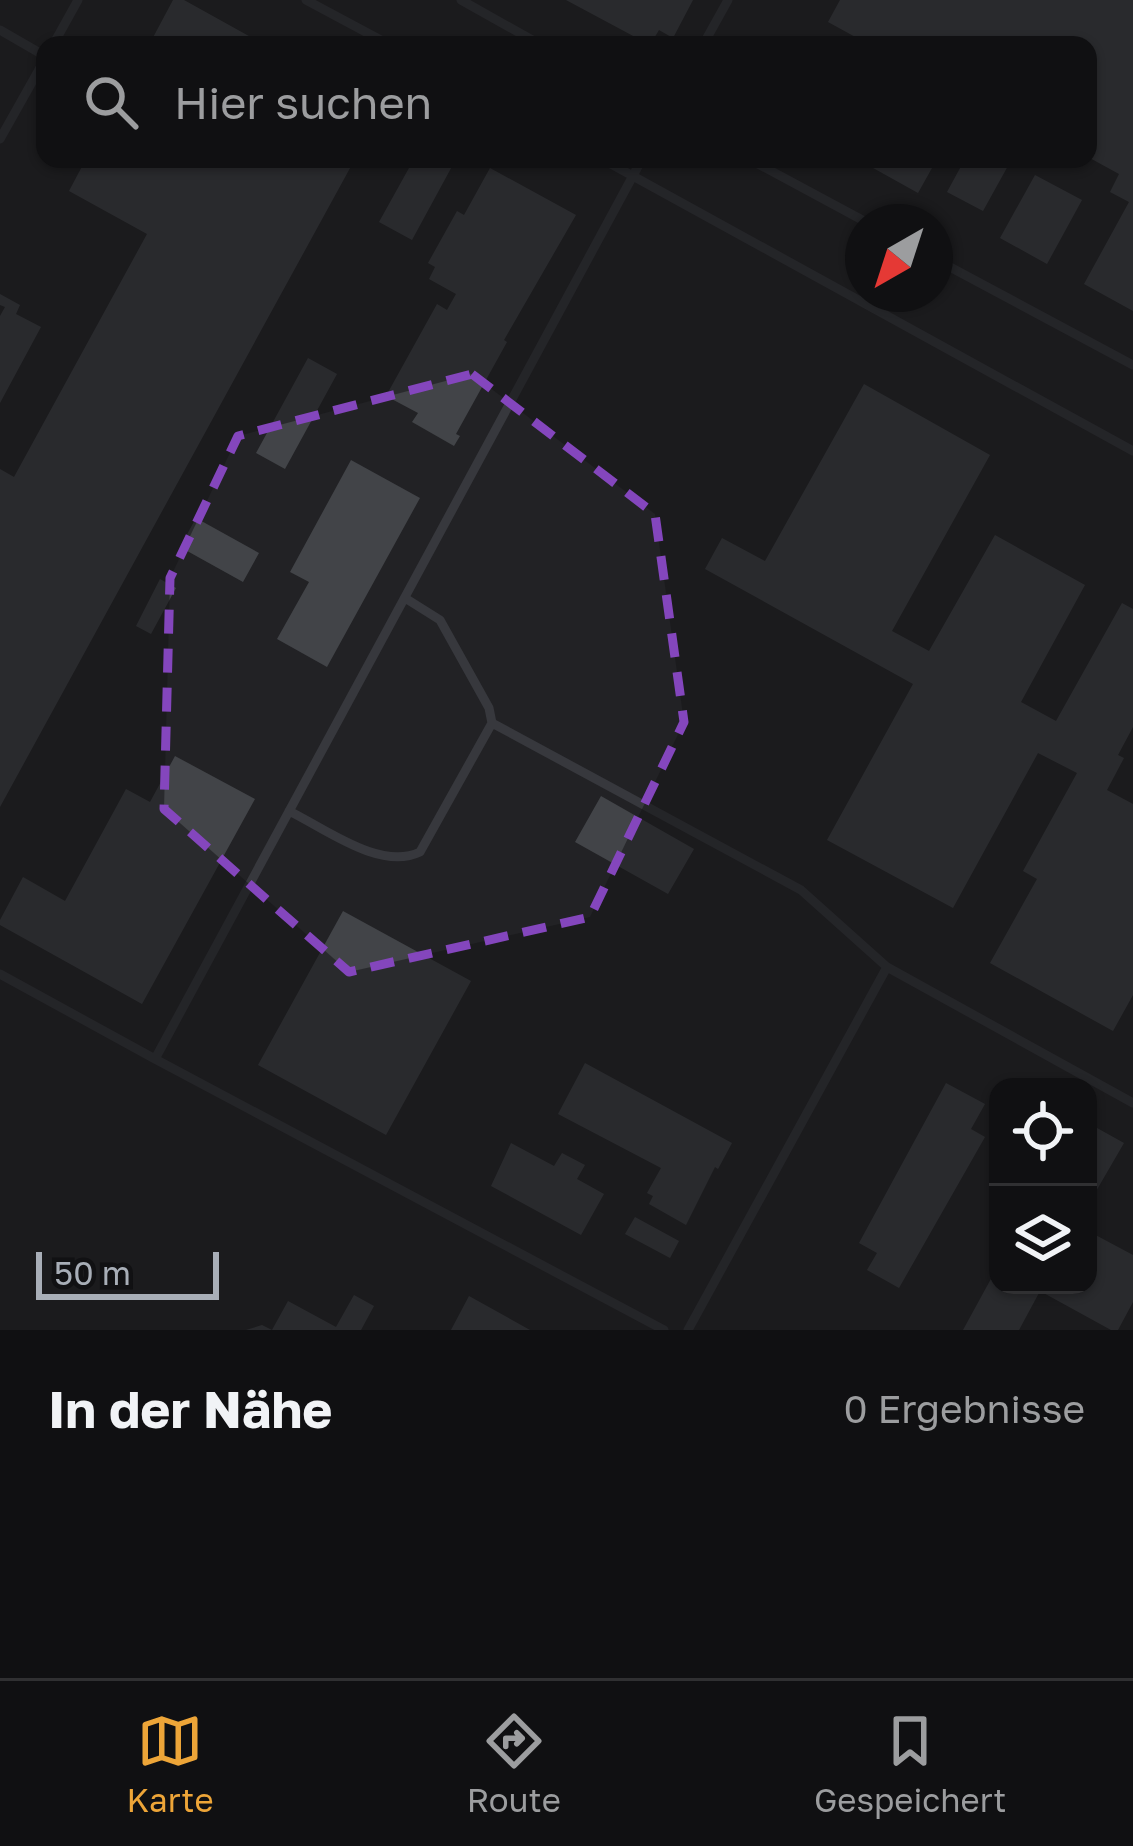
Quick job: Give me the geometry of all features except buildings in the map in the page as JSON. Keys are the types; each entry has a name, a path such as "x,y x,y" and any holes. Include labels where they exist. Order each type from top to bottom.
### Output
{"lane":[{"path":"58,36 78,0"},
{"path":"306,0 373,36"},
{"path":"461,0 526,36"},
{"path":"708,36 728,0"},
{"path":"0,30 36,52"},
{"path":"0,139 36,73"},
{"path":"618,168 1133,452"},
{"path":"155,1059 637,168"},
{"path":"765,168 845,211"},
{"path":"953,269 1133,365"},
{"path":"290,811 378,855 404,859 420,852 492,723 489,708 440,620 405,598"},
{"path":"492,723 801,890 887,967 1133,1103"},
{"path":"688,1330 887,967"},
{"path":"0,974 664,1330"}],"highlighted area":[{"path":"472,374 655,514 684,722 590,917 349,972 164,809 170,578 238,436"}],"shaded area":[{"path":"0,0 1133,0 1133,1330 0,1330"}]}
